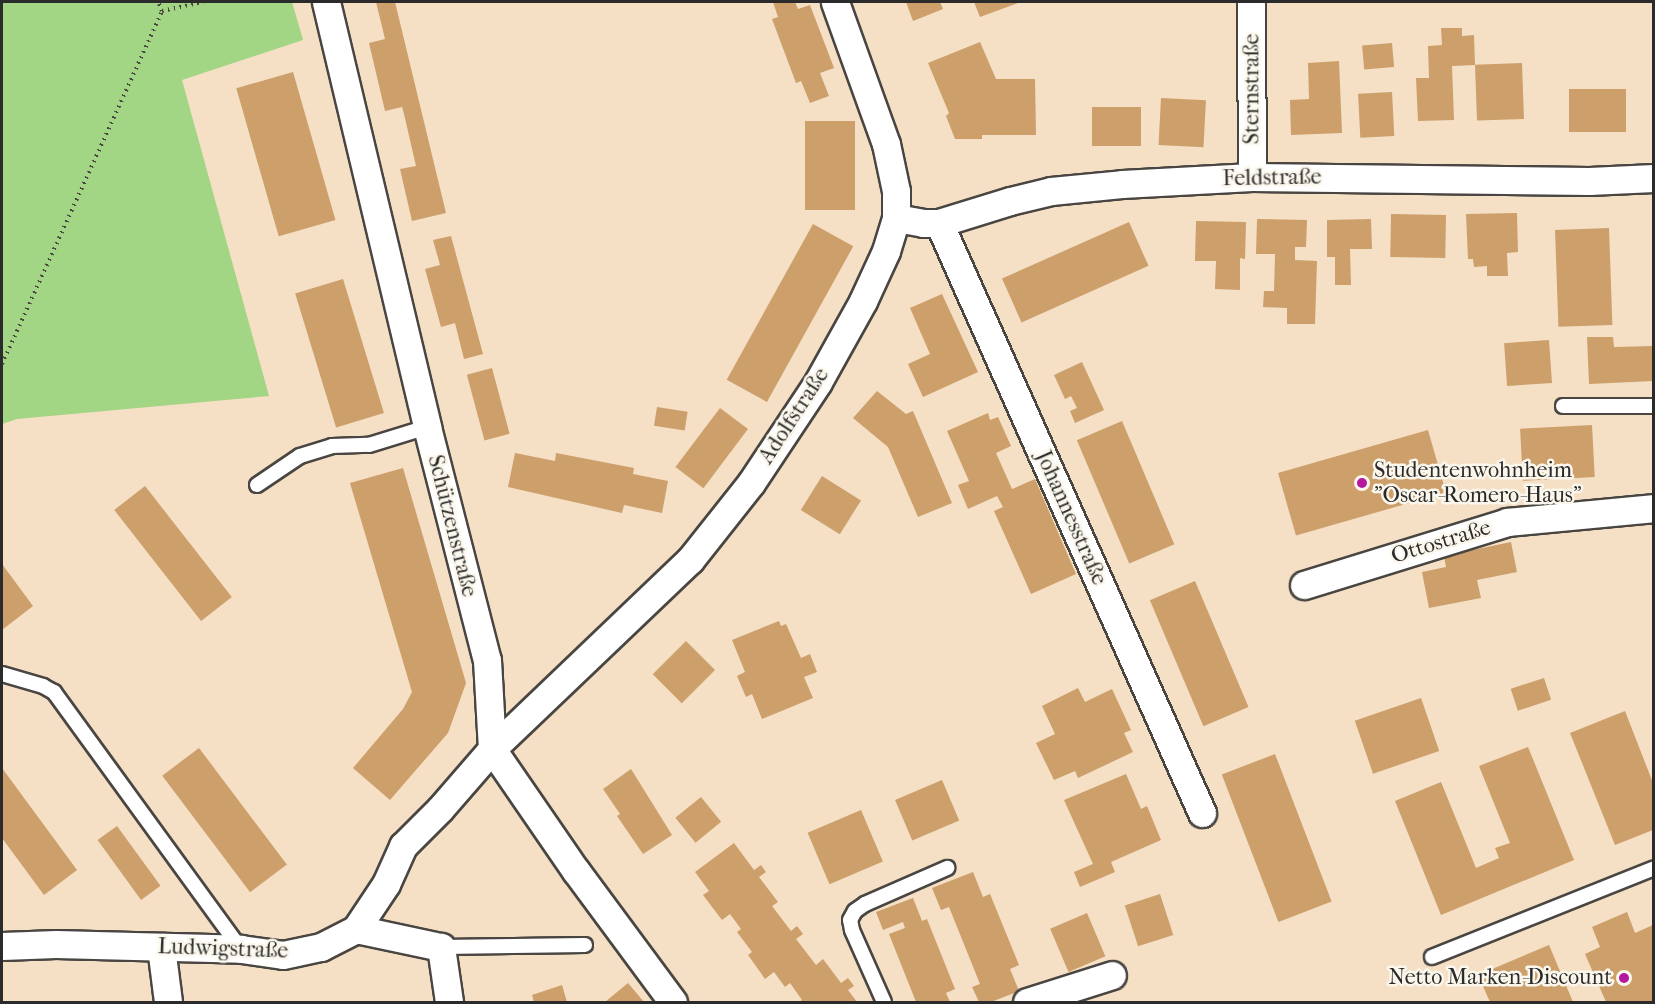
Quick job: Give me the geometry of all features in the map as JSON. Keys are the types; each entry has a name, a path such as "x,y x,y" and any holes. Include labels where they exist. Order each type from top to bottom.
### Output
{"street":[{"name":"Schützenstraße","path":"326,2 487,660 492,748"},
{"name":"Adolfstraße","path":"492,748 690,560 751,483 818,382 857,311 886,251 896,218 896,191 886,144 835,2"},
{"name":"Sternstraße","path":"1251,2 1252,177"},
{"name":"Feldstraße","path":"896,218 922,223 939,223 1051,191 1122,184 1252,177 1588,181 1653,178"},
{"name":"Johannesstraße","path":"939,223 1202,813"},
{"name":"Ottostraße","path":"1304,585 1507,522 1653,508"},
{"name":"Ludwigstraße","path":"2,946 56,944 241,949 283,955 321,947 356,929 386,884 403,846 440,809 492,748"},
{"path":"492,748 576,870 674,1002"},
{"path":"356,929 441,947 449,1002"},
{"path":"161,947 168,1002"},
{"path":"1027,1002 1112,975"}],"lane":[{"path":"1563,406 1653,406"},
{"path":"257,485 300,456 332,446 369,445 428,426"},
{"path":"2,674 43,686 54,692 241,949"},
{"path":"884,1002 852,930 850,920 855,911 865,904 947,868"},
{"path":"1432,957 1653,868"},
{"path":"441,947 585,945"}],"path":[{"path":"2,364 162,11 158,2"},
{"path":"162,11 203,2"}],"green space":[{"path":"2,2 292,2 303,40 182,80 269,396 17,419 2,424"}],"building":[{"path":"376,2 395,2 446,213 412,221 400,169 416,166 404,114 402,107 385,111 369,43 385,39"},
{"path":"773,2 795,2 798,9 810,5 834,68 820,73 829,96 810,103 801,81 796,83 772,19 778,17"},
{"path":"906,2 940,2 943,9 913,21"},
{"path":"974,2 1021,2 980,17"},
{"path":"1441,28 1462,28 1462,36 1474,35 1475,65 1452,66 1454,120 1418,121 1416,78 1429,78 1428,46 1442,45"},
{"path":"980,42 996,79 1035,79 1036,135 982,135 982,139 955,139 946,116 949,113 928,63"},
{"path":"1392,43 1394,67 1364,70 1362,46"},
{"path":"1339,61 1342,133 1291,135 1290,100 1309,99 1308,63"},
{"path":"1522,63 1524,119 1477,121 1475,65"},
{"path":"293,72 335,220 279,236 236,88"},
{"path":"1569,89 1626,89 1626,132 1569,132"},
{"path":"1392,92 1394,136 1360,138 1358,94"},
{"path":"1161,98 1206,100 1203,147 1159,145"},
{"path":"1092,107 1141,107 1141,146 1092,146"},
{"path":"805,121 855,121 855,210 805,210"},
{"path":"1517,213 1518,252 1507,253 1508,276 1487,276 1487,266 1474,267 1473,259 1468,259 1466,214"},
{"path":"1391,214 1446,215 1445,258 1390,257"},
{"path":"1257,219 1307,220 1306,247 1295,247 1295,260 1317,261 1315,324 1287,324 1287,308 1263,307 1264,291 1274,291 1275,254 1256,254"},
{"path":"1371,219 1372,249 1350,249 1351,285 1335,285 1335,257 1327,257 1327,220"},
{"path":"1196,221 1246,222 1245,259 1240,258 1240,290 1215,289 1216,261 1195,261"},
{"path":"1129,222 1149,266 1022,322 1002,279"},
{"path":"813,224 853,246 767,402 727,380"},
{"path":"1609,228 1612,325 1558,327 1555,230"},
{"path":"451,236 483,354 464,359 455,323 441,327 425,269 440,265 433,240"},
{"path":"343,279 384,413 336,428 295,294"},
{"path":"942,294 978,372 923,397 908,364 930,354 910,308"},
{"path":"1587,337 1613,337 1614,347 1653,346 1653,381 1589,384"},
{"path":"1549,340 1552,383 1507,386 1504,343"},
{"path":"1082,362 1104,410 1075,423 1070,411 1077,408 1071,396 1065,399 1054,375"},
{"path":"492,368 510,434 484,440 467,375"},
{"path":"877,391 906,414 913,411 952,503 918,517 888,447 853,418"},
{"path":"657,407 688,412 685,431 654,426"},
{"path":"720,408 748,429 703,488 675,467"},
{"path":"988,413 990,420 998,417 1011,446 996,453 1012,489 1035,479 1076,574 1031,594 994,511 1003,507 997,496 968,509 958,485 969,481 947,431"},
{"path":"1122,421 1174,544 1129,563 1077,440"},
{"path":"1592,425 1595,477 1523,481 1520,429"},
{"name":"Studentenwohnheim \"Oscar-Romero-Haus\"","path":"1428,430 1446,492 1296,535 1278,473"},
{"path":"515,453 555,461 556,453 634,468 633,474 668,481 662,513 624,505 622,513 508,487"},
{"path":"403,468 466,683 448,733 390,800 353,768 403,709 412,692 350,483"},
{"path":"822,476 861,500 840,534 801,510"},
{"path":"145,486 232,597 201,621 114,510"},
{"path":"1511,542 1517,572 1477,580 1481,598 1429,608 1422,572 1446,567 1444,556"},
{"path":"2,564 33,606 2,630"},
{"path":"1195,581 1249,707 1203,726 1150,600"},
{"path":"779,621 781,626 786,624 801,658 810,654 817,672 804,677 813,698 762,719 752,694 746,697 737,676 745,672 732,640"},
{"path":"686,641 715,670 682,703 653,674"},
{"path":"1544,678 1551,700 1518,711 1511,689"},
{"path":"1078,688 1085,702 1112,689 1131,730 1124,733 1133,752 1078,778 1075,771 1054,780 1036,743 1055,734 1042,706"},
{"path":"1421,698 1439,751 1373,774 1355,721"},
{"path":"1625,711 1653,783 1653,830 1615,845 1570,733"},
{"path":"1528,747 1574,860 1441,915 1395,801 1441,782 1476,868 1499,858 1495,848 1510,843 1479,766"},
{"path":"199,748 287,865 250,892 162,776"},
{"path":"1275,754 1332,902 1278,922 1222,774"},
{"path":"2,768 77,870 44,895 2,838"},
{"path":"631,769 672,835 643,854 617,816 620,814 603,789"},
{"path":"1126,774 1141,809 1147,806 1161,840 1111,862 1115,872 1080,887 1074,872 1093,864 1064,800"},
{"path":"942,780 959,821 912,840 895,800"},
{"path":"701,797 721,822 695,843 675,818"},
{"path":"861,810 883,862 829,884 808,833"},
{"path":"117,826 160,886 141,900 98,840"},
{"path":"734,843 754,870 761,865 766,872 759,877 778,902 772,906 791,931 797,926 803,934 796,939 816,965 823,959 841,983 848,978 854,986 848,990 857,1002 799,1002 802,1000 790,983 785,987 774,972 765,979 748,955 752,952 737,932 741,929 730,914 722,920 703,895 709,891 695,872"},
{"path":"973,872 983,897 990,894 1019,965 1010,969 1019,991 991,1002 979,1002 972,987 980,984 949,907 941,910 932,888"},
{"path":"1160,894 1173,935 1138,946 1125,905"},
{"path":"913,898 922,921 927,919 955,989 946,993 950,1002 916,1002 889,934 905,928 903,922 883,930 876,912"},
{"name":"Netto Marken-Discount","path":"1627,912 1635,933 1653,925 1653,1002 1606,1002 1585,954 1600,947 1592,927"},
{"path":"1087,913 1105,956 1069,972 1050,929"},
{"path":"1549,945 1573,1002 1490,1002 1478,975"},
{"path":"628,983 644,1002 605,1002"},
{"path":"562,985 567,1002 534,1002 532,995"}],"place":[{"name":"Studentenwohnheim \"Oscar-Romero-Haus\"","path":"1362,483"},
{"name":"Netto Marken-Discount","path":"1624,978"}]}
